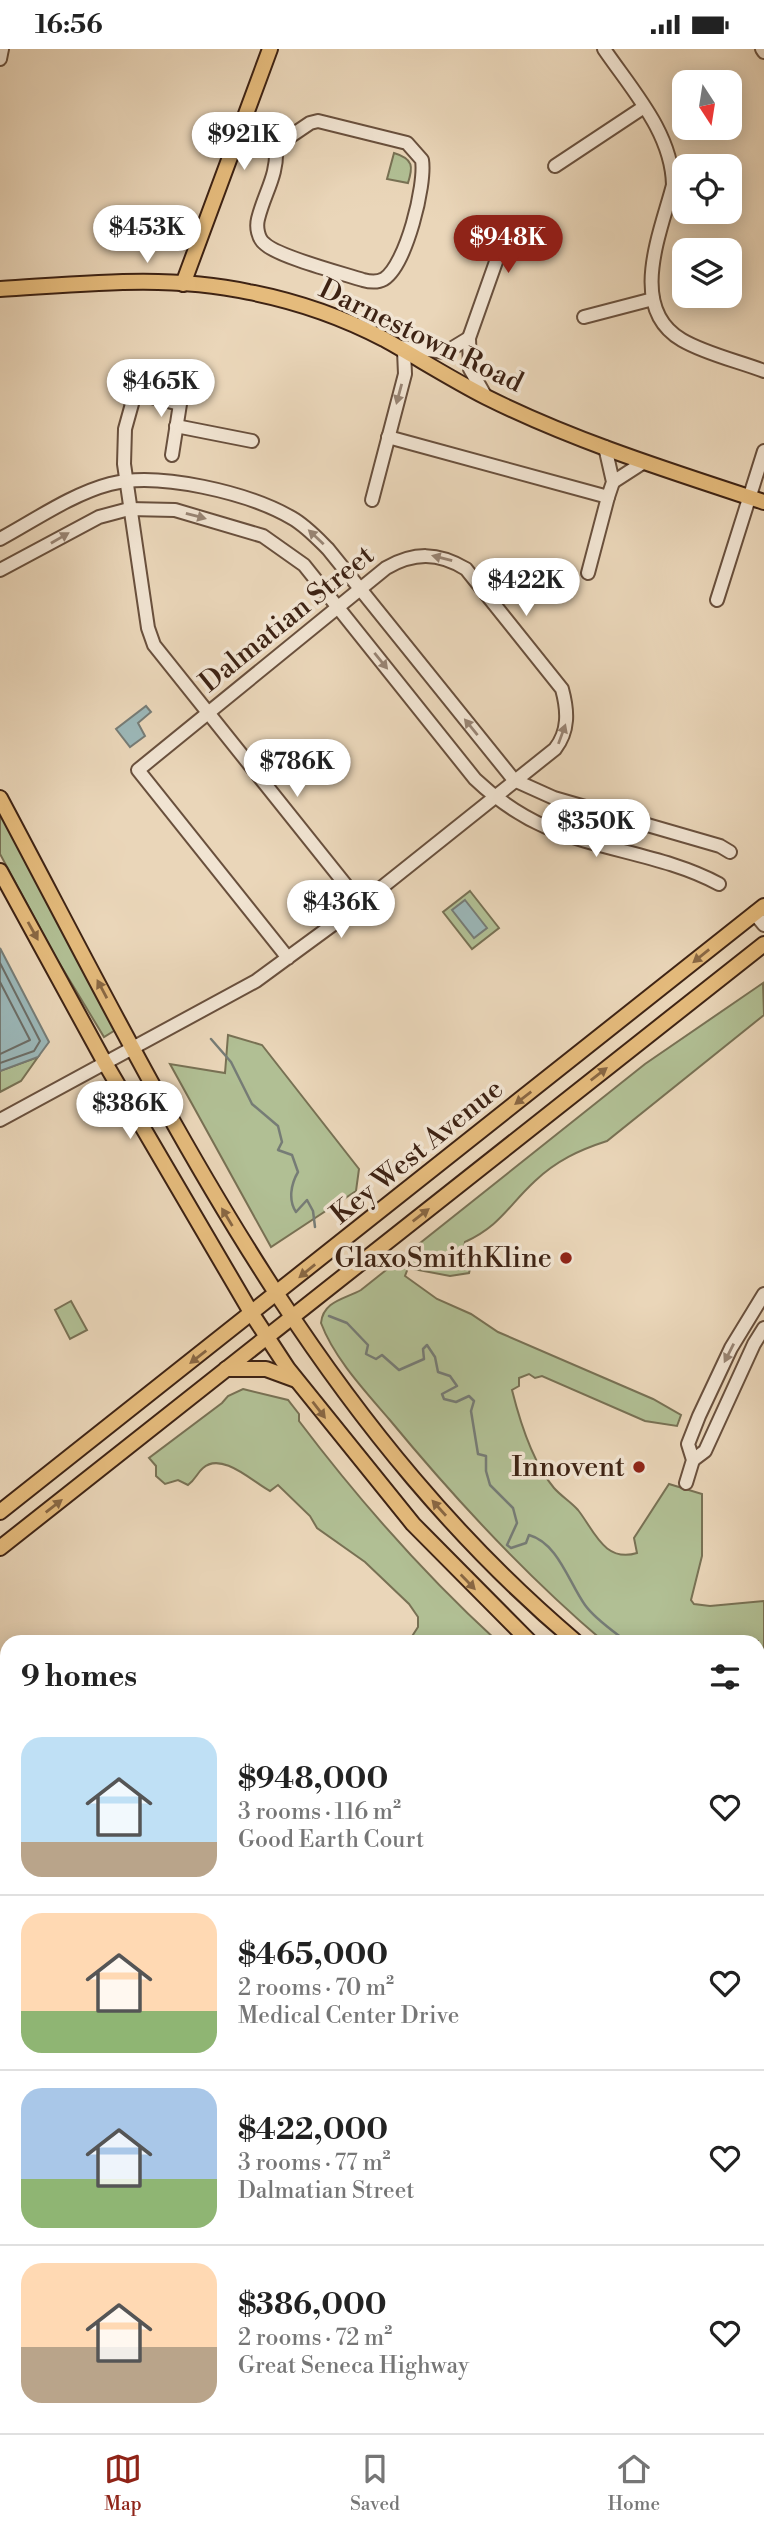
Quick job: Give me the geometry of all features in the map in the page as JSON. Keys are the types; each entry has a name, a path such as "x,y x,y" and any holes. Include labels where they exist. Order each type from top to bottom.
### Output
{"main road":[{"path":"184,284 270,49"},
{"name":"Darnestown Road","path":"0,289 116,281 184,284 247,291 307,306 400,349 486,397 644,462 757,500"},
{"path":"0,798 133,1050 275,1296 334,1381 418,1484 511,1584 568,1635"},
{"path":"0,871 105,1063 252,1314 296,1380 412,1524 523,1635"},
{"name":"Key West Avenue","path":"0,1512 759,910"},
{"name":"Key West Avenue","path":"0,1548 764,944"},
{"path":"226,1369 266,1369 296,1380"}],"street":[{"path":"0,59 2,49"},
{"path":"604,49 664,140 673,169 673,185 652,268 653,299 662,322 683,341 764,371"},
{"path":"555,166 644,107"},
{"path":"318,121 407,143 419,154 424,176 418,209 394,266 384,279 362,280 263,243 258,231 258,219 278,163 276,146 310,123 318,121"},
{"path":"240,133 276,146"},
{"path":"469,241 494,251 498,256 469,338 470,369 486,397"},
{"path":"584,317 653,299"},
{"path":"372,500 405,374 400,349 446,352 469,338"},
{"path":"172,455 180,404 135,393 124,442 125,481 148,628 154,645 361,904"},
{"path":"176,426 252,440"},
{"path":"388,437 608,497"},
{"path":"588,573 613,482 605,447"},
{"path":"718,600 757,500 764,451"},
{"path":"613,482 644,462"},
{"path":"0,539 78,497 125,481 169,480 276,509 312,532 514,780 554,798 720,846 730,852"},
{"path":"0,571 99,517 129,509 150,507 175,510 263,536 292,554 475,779 494,797 549,828 691,869 719,884"},
{"name":"Dalmatian Street","path":"0,1120 256,981 288,958 361,904 514,780 533,770 562,740 567,708 562,689 466,569 452,560 433,555 413,555 386,568 138,770 288,958"},
{"path":"759,910 764,925"},
{"path":"686,1483 693,1460 688,1444 699,1416 731,1348 764,1294"},
{"path":"693,1460 705,1451 748,1355 764,1328"}],"green space":[{"path":"394,153 409,161 411,172 408,183 387,179"},
{"path":"0,810 117,1029 104,1037 55,956 0,854"},
{"path":"470,891 499,928 472,949 443,912"},
{"path":"763,983 764,1015 607,1141 577,1152 551,1168 496,1222 465,1242 463,1254 471,1265 469,1273 450,1276 408,1268 405,1276 437,1299 471,1314 498,1332 653,1399 681,1415 677,1426 645,1421 542,1376 535,1378 529,1374 519,1378 519,1386 512,1390 533,1454 546,1478 578,1510 608,1549 626,1555 637,1553 634,1538 669,1484 702,1494 702,1556 691,1600 694,1604 710,1606 764,1601 764,1635 596,1635 518,1562 439,1478 351,1374 321,1323 330,1305 361,1290 645,1064"},
{"path":"228,1035 262,1045 359,1169 356,1191 271,1247 170,1064 225,1073"},
{"path":"38,1057 21,1081 0,1092 0,1071"},
{"path":"71,1301 87,1330 70,1339 55,1310"},
{"path":"243,1389 288,1400 299,1414 299,1421 369,1507 418,1563 491,1635 413,1635 418,1627 418,1617 409,1604 365,1562 317,1528 310,1516 278,1485 270,1491 238,1470 219,1463 203,1468 188,1485 178,1480 165,1484 156,1476 156,1466 149,1458 228,1396"}],"water":[{"path":"146,706 151,712 138,723 145,736 130,747 116,729"},
{"path":"465,900 487,928 474,938 452,910"},
{"path":"0,948 49,1042 38,1057 0,1071"}],"waterway":[{"path":"211,1039 231,1062 252,1104 278,1126 282,1142 278,1150 292,1155 298,1172 291,1192 292,1202 296,1212 307,1200 313,1211 315,1227"},
{"path":"329,1316 347,1323 368,1345 366,1354 376,1359 382,1355 399,1370 424,1359 423,1349 427,1345 435,1357 438,1372 450,1376 457,1386 442,1394 444,1399 456,1402 469,1396 474,1401 471,1411 478,1454 486,1456 490,1485 513,1508 517,1523 507,1545 511,1548 526,1543 529,1535 548,1546 589,1610 618,1635"}],"place":[{"name":"GlaxoSmithKline","path":"566,1258"},
{"name":"Innovent","path":"639,1467"}]}
